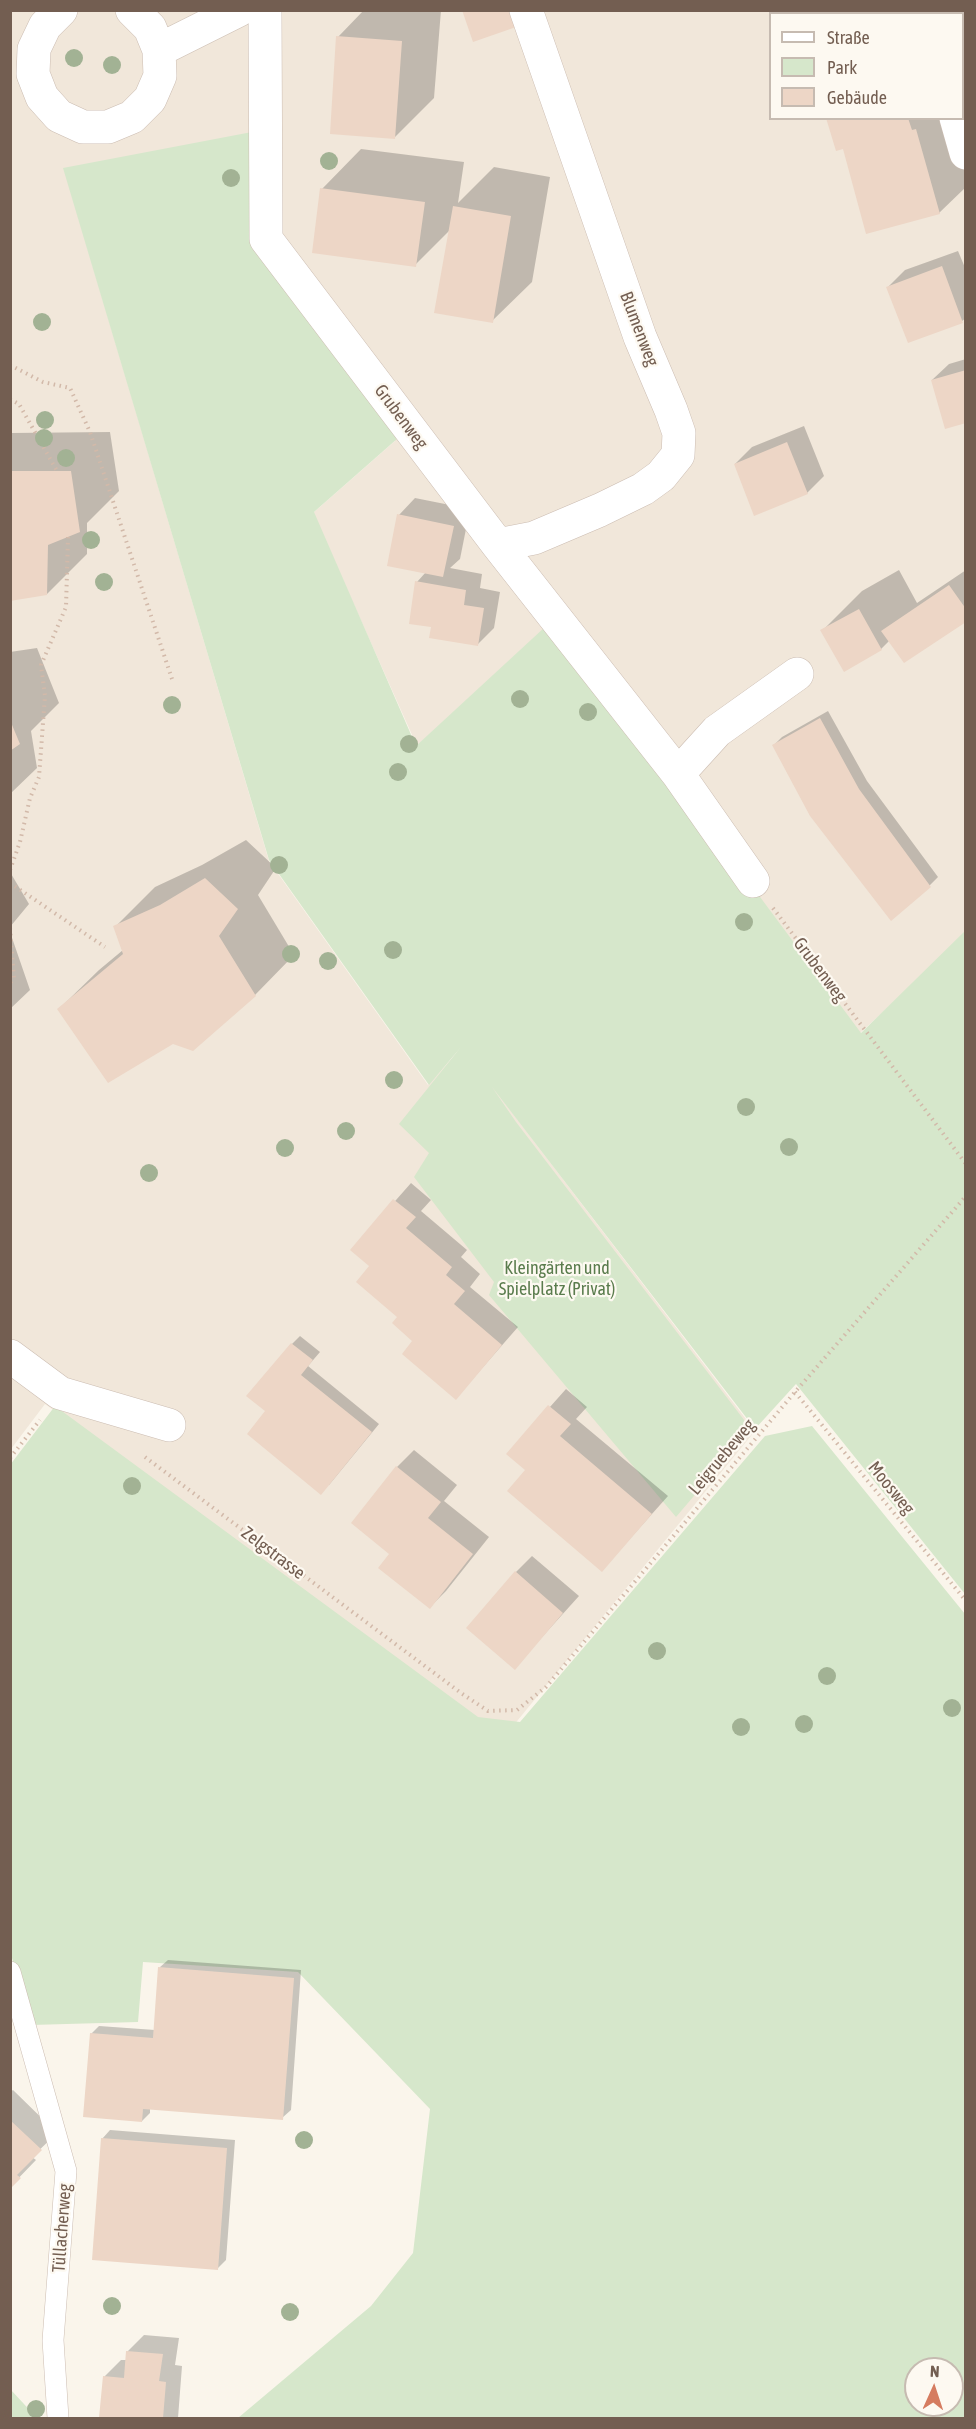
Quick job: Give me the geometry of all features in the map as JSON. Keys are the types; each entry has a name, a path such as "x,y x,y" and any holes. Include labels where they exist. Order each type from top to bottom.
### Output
{"street":[{"path":"61,10 45,26 22,74 59,116 82,127 108,127 132,117 150,99 160,76 159,50 150,28 132,10"},
{"path":"159,50 239,10"},
{"name":"Grubenweg","path":"265,10 266,238 498,544 678,774 753,882"},
{"name":"Blumenweg","path":"498,544 534,537 622,499 661,476 678,455 679,433 640,337 526,10"},
{"path":"957,120 966,153"},
{"path":"678,774 717,731 797,674"},
{"path":"10,1356 60,1393 169,1425"}],"lane":[{"name":"Tüllacherweg","path":"10,1972 66,2171 53,2340 58,2418"}],"path":[{"path":"10,365 43,381 70,388 90,432 172,679"},
{"path":"10,399 19,404 57,471"},
{"path":"10,870 20,842 30,798 39,777 45,696 41,664 66,607 68,537"},
{"name":"Grubenweg","path":"753,882 966,1164"},
{"path":"10,883 105,947"},
{"path":"10,928 14,978 10,983"},
{"name":"Leigruebeweg","path":"488,1711 518,1710 546,1687 795,1392 966,1196"},
{"name":"Moosweg","path":"795,1392 966,1601"},
{"path":"10,1458 60,1393"},
{"name":"Zelgstrasse","path":"136,1450 461,1694 488,1711"}],"shaded area":[{"path":"11,11 965,11 965,937 860,1033 539,634 417,746 313,513 395,441 223,199 64,169 269,861 428,1085 462,1047 755,1431 504,1737 45,1404 11,1449"}],"green space":[{"name":"Kleingärten und Spielplatz (Privat)","path":"252,132 256,245 397,439 314,512 416,746 545,627 674,781 861,1033 965,931 965,1594 796,1384 755,1429 492,1087 516,1122 751,1429 676,1517 489,1295 494,1282 414,1177 429,1153 399,1124 461,1047 429,1085 269,860 63,168"},
{"path":"55,1406 478,1717 520,1722 765,1436 812,1426 965,1614 965,2418 238,2418 371,2306 413,2253 430,2109 298,1972 143,1962 138,2022 31,2025 10,1951 10,1465"},
{"path":"11,2390 37,2418 11,2418"}],"building":[{"path":"462,10 513,10 519,26 473,42"},
{"path":"782,10 863,10 864,12 782,12"},
{"path":"336,36 402,41 395,139 330,134"},
{"path":"827,120 909,120 912,130 916,129 940,214 866,234 843,149 836,151"},
{"path":"320,188 425,202 416,267 312,253"},
{"path":"453,206 511,216 493,323 434,313"},
{"path":"942,266 963,323 908,343 886,287"},
{"path":"966,370 966,423 945,429 931,380"},
{"path":"787,442 808,494 754,516 734,464"},
{"path":"10,471 71,471 80,532 48,545 47,595 10,601"},
{"path":"397,514 454,526 443,577 387,566"},
{"path":"415,581 466,590 464,605 484,608 478,646 429,638 431,627 409,624"},
{"path":"949,585 966,609 966,622 904,663 881,631"},
{"path":"859,609 882,650 844,672 820,630"},
{"path":"820,718 859,789 931,887 891,921 810,816 772,745"},
{"path":"10,720 20,744 10,751"},
{"path":"205,878 238,909 219,936 256,996 193,1051 173,1044 108,1083 57,1009 123,954 113,926 160,905"},
{"path":"393,1199 416,1217 406,1228 452,1267 446,1275 465,1291 454,1304 502,1345 456,1400 402,1354 412,1341 392,1323 397,1317 356,1282 369,1266 350,1250"},
{"path":"291,1343 313,1360 301,1375 372,1432 321,1495 247,1434 265,1411 246,1396"},
{"path":"548,1405 571,1424 560,1436 652,1514 602,1572 507,1491 525,1470 506,1454"},
{"path":"396,1466 441,1502 428,1518 473,1554 430,1609 378,1568 389,1554 351,1523"},
{"path":"515,1571 563,1613 515,1670 466,1628"},
{"path":"158,1967 294,1978 283,2120 143,2109 142,2122 83,2117 90,2033 153,2038"},
{"path":"10,2120 42,2150 17,2175 21,2178 10,2189"},
{"path":"101,2138 227,2148 218,2270 92,2260"},
{"path":"126,2351 163,2354 159,2381 166,2382 163,2418 99,2418 103,2376 124,2378"}]}
